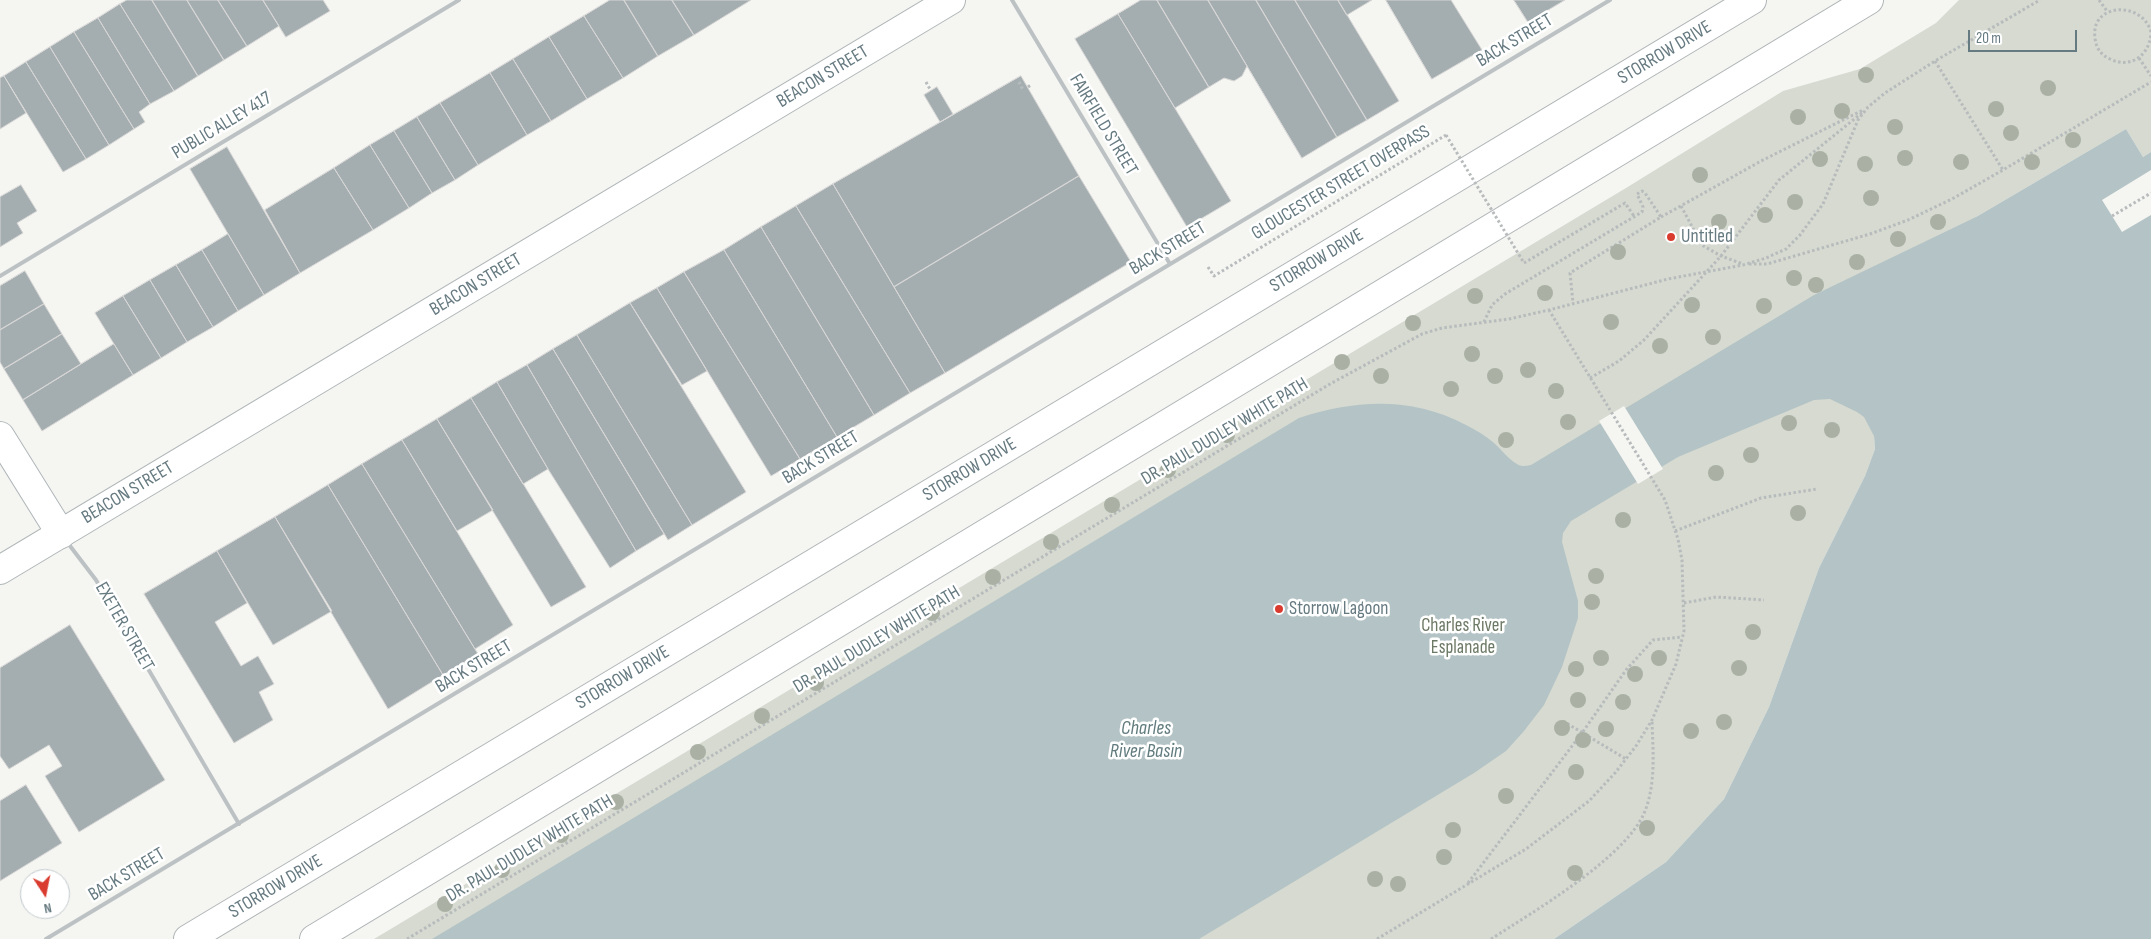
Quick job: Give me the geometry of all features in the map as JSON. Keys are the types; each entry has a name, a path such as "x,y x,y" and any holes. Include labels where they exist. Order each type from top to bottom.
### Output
{"main road":[{"name":"BEACON STREET","path":"0,570 951,0"},
{"name":"STORROW DRIVE","path":"188,939 1752,0"},
{"path":"314,939 1869,0"},
{"name":"EXETER STREET","path":"0,436 61,534"}],"lane":[{"name":"PUBLIC ALLEY 417","path":"0,276 459,0"},
{"name":"FAIRFIELD STREET","path":"1012,0 1170,264"},
{"name":"BACK STREET","path":"46,939 1610,0"},
{"name":"EXETER STREET","path":"61,534 96,580 239,824"}],"path":[{"name":"DR. PAUL DUDLEY WHITE PATH","path":"407,939 1330,384 1422,334 1442,328 1509,319 1668,279 1743,265 1786,249 1812,220 1823,204 1858,120 1868,107 1885,93 2040,0"},
{"path":"2099,0 2107,11"},
{"path":"2126,6 2135,9 2149,23 2151,33 2146,51 2139,58 2122,63 2106,57 2099,51 2096,43 2096,25 2107,11 2116,7 2126,6"},
{"path":"2139,58 2151,76"},
{"path":"1935,62 2003,170"},
{"path":"926,82 931,91"},
{"path":"1019,82 1023,90"},
{"path":"1681,206 1702,245 1721,256 1743,265 1767,264 1870,234 1935,207 2003,170 2151,82"},
{"path":"1028,87 1032,84"},
{"path":"1573,303 1570,273 1661,217 1761,161 1868,107"},
{"path":"1590,378 1619,361 1644,340 1721,256 1779,180 1868,107"},
{"name":"GLOUCESTER STREET OVERPASS","path":"1214,276 1446,136 1524,263 1625,203 1634,216"},
{"path":"1483,322 1492,305 1505,294 1643,210 1637,194 1642,191 1647,195 1661,217"},
{"path":"2112,216 2151,193"},
{"path":"1377,939 1526,849 1589,801 1626,760 1652,720 1676,664 1682,637 1684,603 1682,560 1676,531 1665,500 1548,310"},
{"path":"1676,531 1731,508 1761,498 1817,489"},
{"path":"1684,603 1716,597 1764,600"},
{"path":"1466,886 1582,733 1626,670 1653,640 1682,637"},
{"path":"1491,939 1542,907 1603,862 1635,828 1644,813 1650,792 1653,761 1652,720"},
{"path":"1563,722 1626,760"}],"green space":[{"name":"Charles River Esplanade","path":"1959,0 2151,0 2151,152 2143,157 2126,129 1976,217 1874,436 1875,449 1865,476 1819,568 1769,707 1724,799 1666,862 1554,939 374,939 1626,188 1783,91 1860,69 1936,23"}],"water":[{"name":"Charles River Basin","path":"2126,129 2143,157 2151,152 2151,939 1554,939 1666,862 1724,799 1769,707 1819,568 1865,476 1875,449 1874,436 1864,417 1830,399 1814,400 1678,457 1571,521 1563,533 1562,542 1578,601 1578,618 1562,667 1544,705 1524,731 1506,751 1474,773 1199,939 432,939 1299,418 1341,407 1362,405 1404,405 1425,409 1477,431 1491,440 1511,460 1519,465 1531,465 1814,295 1976,217"}],"pier":[{"path":"2151,170 2151,215 2122,232 2102,200"},
{"path":"1624,406 1663,469 1638,484 1599,421"}],"building":[{"path":"127,0 152,0 198,76 174,91 120,4"},
{"path":"152,0 187,0 224,60 198,76"},
{"path":"187,0 218,0 247,46 224,60"},
{"path":"218,0 263,0 279,26 247,46"},
{"path":"263,0 323,0 330,11 286,37"},
{"path":"610,0 624,0 658,56 623,78 584,16"},
{"path":"624,0 672,0 694,35 658,56"},
{"path":"672,0 751,0 694,35"},
{"path":"1141,0 1157,0 1209,87 1175,108 1118,14"},
{"path":"1157,0 1208,0 1247,66 1242,76 1234,81 1224,78 1209,87"},
{"path":"1208,0 1256,0 1337,137 1302,158"},
{"path":"1256,0 1295,0 1367,120 1337,137"},
{"path":"1295,0 1338,0 1399,101 1367,120"},
{"path":"1338,0 1372,0 1347,15"},
{"path":"1386,0 1451,0 1482,50 1432,79"},
{"path":"1514,0 1565,0 1528,22"},
{"path":"120,4 174,91 150,104 98,18"},
{"path":"1118,14 1231,201 1187,227 1075,39"},
{"path":"584,16 623,78 587,99 549,37"},
{"path":"98,18 150,104 139,112 145,122 134,129 74,32"},
{"path":"74,32 134,129 109,145 50,47"},
{"path":"549,37 587,99 551,121 513,59"},
{"path":"50,47 109,145 86,159 26,62"},
{"path":"513,59 551,121 527,135 490,73"},
{"path":"26,62 86,159 63,172 4,76"},
{"path":"490,73 527,135 478,165 440,103"},
{"path":"4,76 26,113 0,129 0,78"},
{"path":"1021,76 1079,176 894,287 833,184"},
{"path":"937,87 953,114 940,122 924,95"},
{"path":"440,103 478,165 455,180 417,117"},
{"path":"417,117 455,180 432,193 394,131"},
{"path":"394,131 432,193 409,208 370,145"},
{"path":"370,145 409,208 373,230 334,168"},
{"path":"227,147 300,273 264,295 190,169"},
{"path":"334,168 373,230 300,273 265,210"},
{"path":"1079,176 1131,262 945,373 894,287"},
{"path":"833,184 945,373 910,393 796,206"},
{"path":"21,185 37,211 17,223 23,233 0,247 0,197"},
{"path":"796,206 910,393 874,415 761,227"},
{"path":"761,227 874,415 837,437 724,250"},
{"path":"228,234 264,295 238,311 202,250"},
{"path":"202,250 238,311 213,327 176,265"},
{"path":"724,250 837,437 800,459 684,272"},
{"path":"176,265 213,327 187,342 150,280"},
{"path":"25,271 44,304 0,330 0,286"},
{"path":"684,272 800,459 771,476 657,288"},
{"path":"150,280 187,342 161,358 123,296"},
{"path":"657,288 707,371 682,385 630,303"},
{"path":"123,296 161,358 133,375 95,313"},
{"path":"630,303 746,492 692,525 577,335"},
{"path":"44,304 62,334 4,369 0,362 0,330"},
{"path":"62,334 81,364 23,400 4,369"},
{"path":"577,335 692,525 668,540 553,349"},
{"path":"114,344 133,375 42,431 23,400"},
{"path":"553,349 664,534 636,551 527,365"},
{"path":"527,365 636,551 610,568 548,469 497,382"},
{"path":"497,382 548,469 523,484 471,398"},
{"path":"471,398 586,587 551,607 437,419"},
{"path":"437,419 493,510 457,531 402,440"},
{"path":"402,440 513,625 475,649 362,464"},
{"path":"362,464 478,654 443,675 328,485"},
{"path":"328,485 443,675 388,709 275,517"},
{"path":"275,517 332,611 273,645 217,551"},
{"path":"217,551 247,603 215,622 241,666 258,656 274,684 259,692 273,720 234,743 144,594"},
{"path":"70,625 165,780 79,832 45,776 62,766 49,745 9,769 0,756 0,668"},
{"path":"26,785 62,843 0,881 0,801"}],"place":[{"name":"Untitled","path":"1671,237"},
{"name":"Storrow Lagoon","path":"1279,609"}]}
